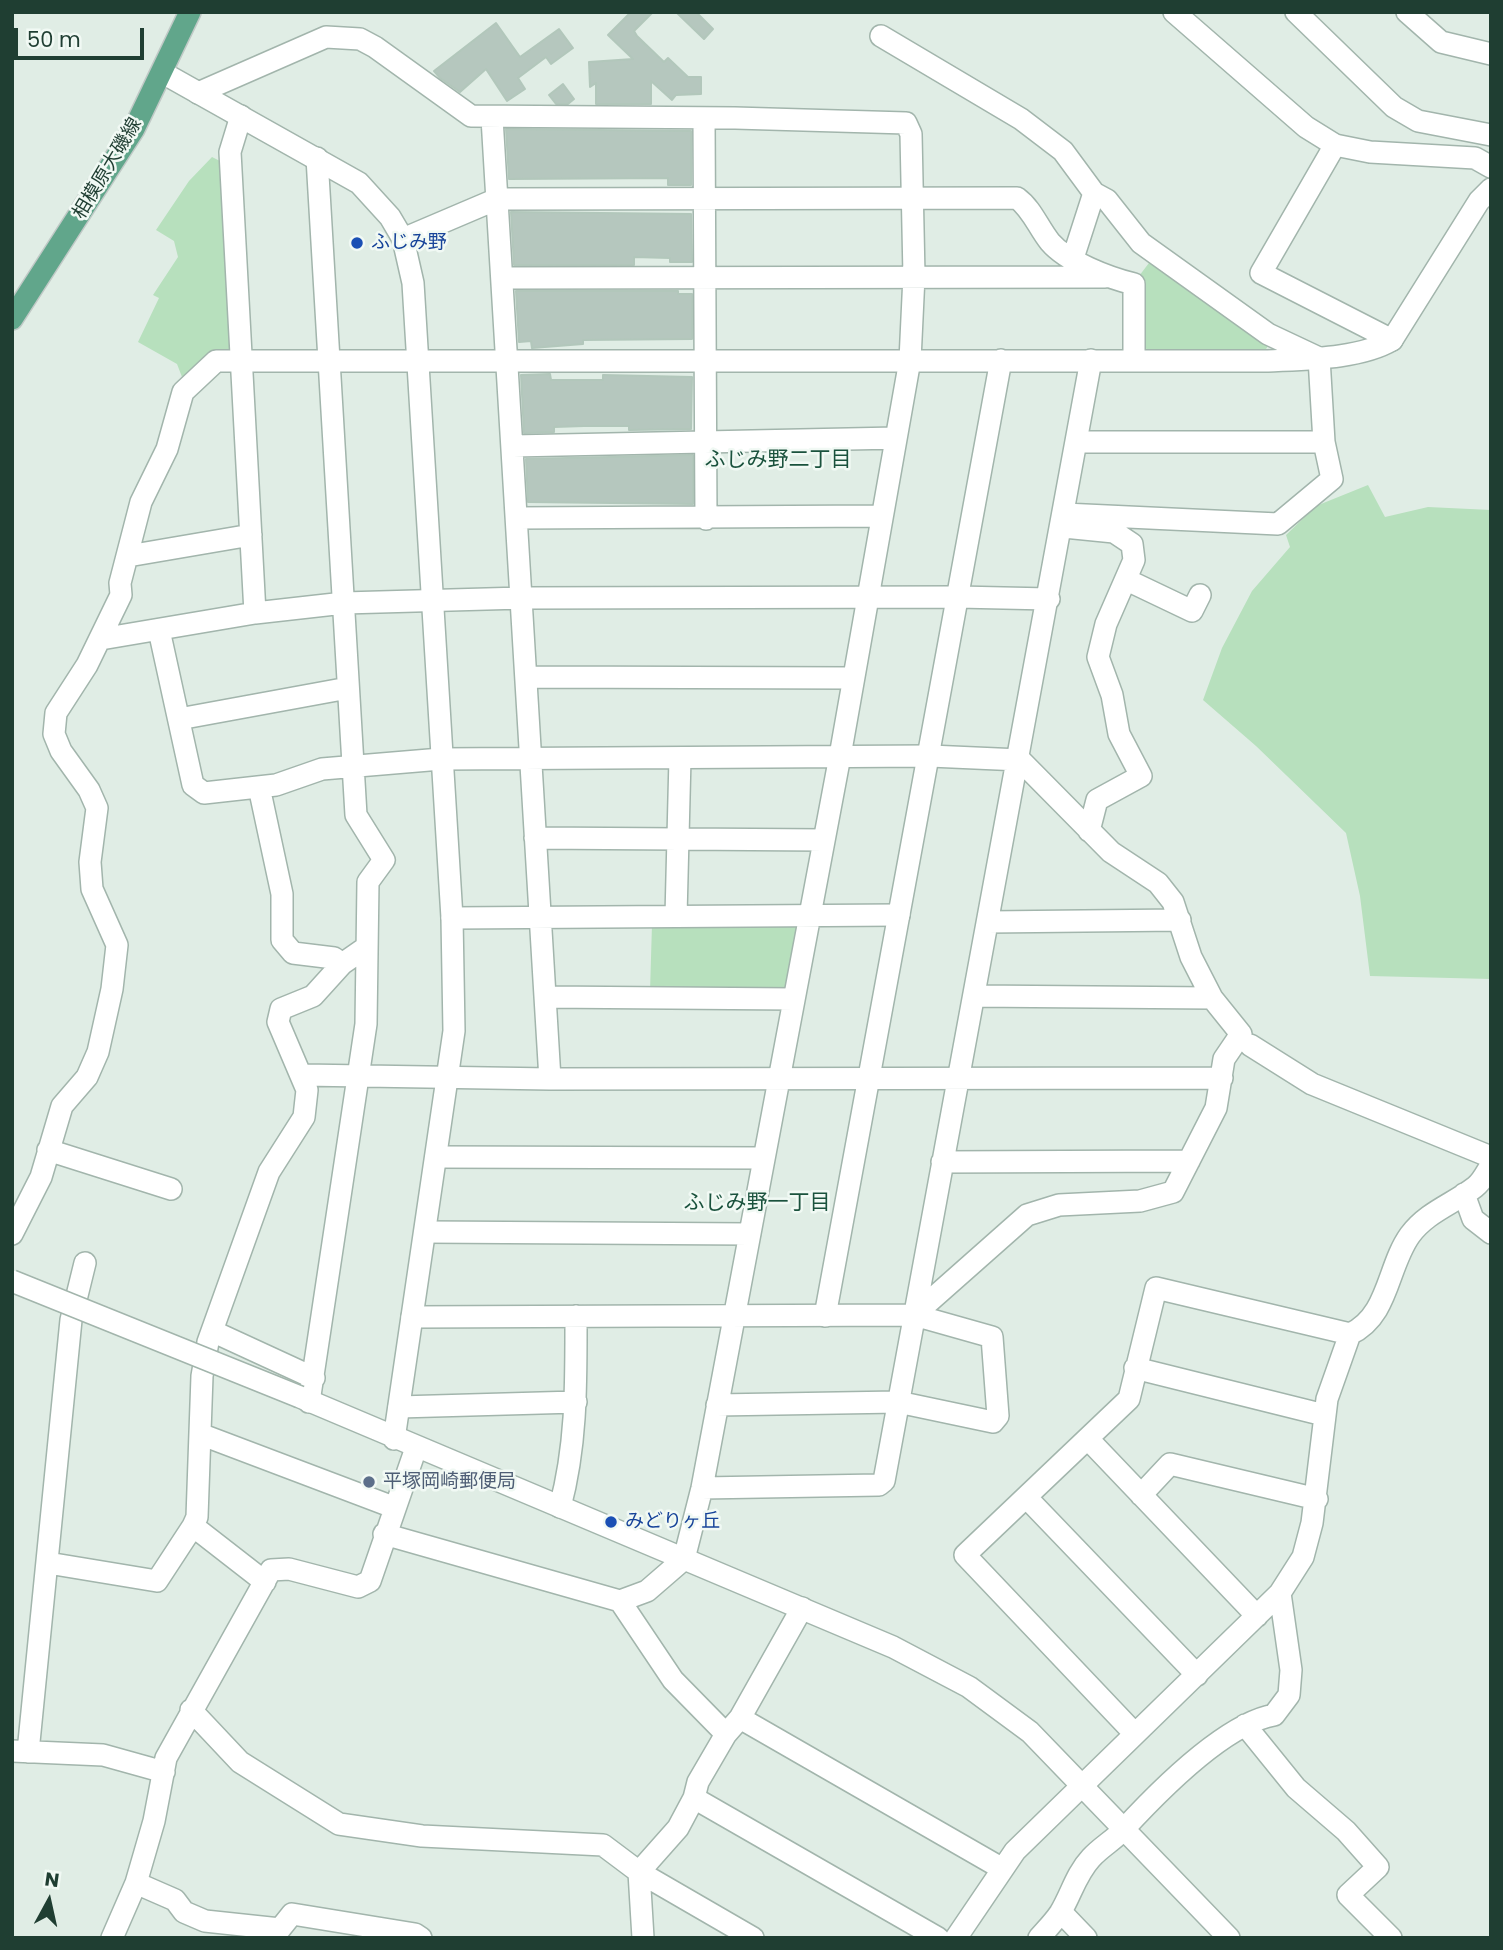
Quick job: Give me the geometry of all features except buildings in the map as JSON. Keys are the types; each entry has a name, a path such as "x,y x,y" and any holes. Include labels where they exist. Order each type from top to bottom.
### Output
{"main road":[{"name":"相模原大磯線","path":"12,319 101,184 163,73 190,12"}],"street":[{"path":"1174,12 1306,127 1335,145 1370,152 1475,159 1491,167"},
{"path":"1296,12 1394,107 1418,121 1491,135"},
{"path":"1407,12 1441,42 1491,54"},
{"path":"198,93 326,37 344,36 375,47 471,116 906,123 911,134 914,276 910,360 840,757 718,1405 702,1488 684,1559 647,1591 620,1601 384,1534"},
{"path":"881,36 1021,119 1063,151 1094,193 1107,200 1141,243 1268,334 1319,358"},
{"path":"163,73 359,183 390,216 403,239 413,283 420,361 452,918 454,1031 394,1439"},
{"path":"241,116 230,152 256,612"},
{"path":"492,118 550,1079"},
{"path":"704,118 706,519"},
{"path":"1335,145 1261,272 1392,340"},
{"path":"305,1399 314,1378 366,1024 368,882 384,860 356,815 317,158"},
{"path":"12,1234 41,1177 62,1106 87,1077 98,1052 112,989 117,945 92,889 90,862 97,808 89,790 61,751 54,734 56,713 101,639 121,595 120,583 141,502 167,449 183,392 216,360 1268,361 1319,358 1383,345 1392,340 1479,201 1491,189"},
{"path":"1073,258 1094,193"},
{"path":"403,239 497,199 1017,198 1028,206 1053,246 1105,277"},
{"path":"502,278 1105,277 1134,284 1134,359"},
{"path":"1063,521 1278,524 1332,479 1324,442 1319,358"},
{"path":"824,1316 930,756 1001,360"},
{"path":"702,1488 879,1485 884,1481 957,1080 1020,760 1091,360"},
{"path":"513,446 896,438"},
{"path":"1077,442 1324,442"},
{"path":"517,518 882,516"},
{"path":"1063,521 1114,533 1132,544 1134,560 1106,624 1098,657 1112,695 1119,734 1141,776 1097,800 1089,831"},
{"path":"128,556 251,535"},
{"path":"1127,580 1192,611 1200,595"},
{"path":"101,639 256,612 344,603 522,598 1049,599"},
{"path":"159,630 193,785 204,793 276,785 322,769 441,759 930,756 1020,760 1111,852 1158,883 1173,902 1191,957 1212,998 1241,1034 1224,1059 1216,1108 1173,1192 1140,1201 1059,1205 1027,1214 914,1315"},
{"path":"526,677 853,678"},
{"path":"179,719 348,688"},
{"path":"676,916 680,758"},
{"path":"259,787 282,894 282,940 293,953 334,958 342,964"},
{"path":"536,838 824,840"},
{"path":"452,918 899,915"},
{"path":"988,922 1180,920"},
{"path":"48,1563 157,1581 193,1525 197,1517 202,1376 212,1331 269,1172 304,1117 307,1090 303,1075 278,1022 281,1009 313,996 342,964 365,948"},
{"path":"974,996 1212,998"},
{"path":"545,997 794,999"},
{"path":"1250,1045 1312,1084 1491,1157"},
{"path":"303,1075 448,1079 1222,1078"},
{"path":"48,1150 157,1192"},
{"path":"436,1157 764,1158"},
{"path":"942,1162 1189,1161"},
{"path":"1135,1734 965,1555 1129,1399 1156,1288 1350,1334 1363,1328 1382,1302 1398,1259 1411,1235 1434,1211 1477,1186 1491,1166"},
{"path":"1464,1194 1473,1219 1491,1233"},
{"path":"425,1232 750,1234"},
{"path":"85,1263 71,1320 48,1563 20,1751 103,1755 164,1772"},
{"path":"12,1281 305,1399 394,1439 802,1608 893,1647 969,1687 1030,1732 1229,1938"},
{"path":"412,1317 914,1315 992,1336 998,1416 993,1422 898,1402 718,1405"},
{"path":"560,1507 569,1473 576,1402 576,1317"},
{"path":"212,1331 314,1378"},
{"path":"956,1938 1002,1868 1080,1786 1280,1593 1303,1558 1317,1499 1324,1415 1350,1334"},
{"path":"1135,1368 1324,1415"},
{"path":"399,1407 576,1402"},
{"path":"200,1434 393,1507"},
{"path":"1088,1439 1257,1616"},
{"path":"112,1938 136,1883 166,1758 271,1570 289,1569 358,1587 370,1581 393,1507 416,1448"},
{"path":"1140,1494 1170,1464 1317,1499"},
{"path":"1026,1497 1197,1675"},
{"path":"193,1525 265,1582"},
{"path":"1040,1938 1061,1912 1067,1894 1090,1858 1124,1829 1132,1817 1196,1759 1257,1718 1274,1715 1289,1695 1291,1670 1280,1593"},
{"path":"620,1601 673,1680 733,1726 1002,1868"},
{"path":"643,1938 639,1872 678,1828 694,1798 698,1782 802,1608"},
{"path":"191,1710 240,1762 339,1824 422,1836 603,1845 639,1872 753,1938"},
{"path":"1245,1725 1296,1788 1346,1830 1378,1867 1348,1895 1391,1938"},
{"path":"694,1798 938,1938"},
{"path":"136,1883 175,1900 184,1912 205,1921 279,1929 292,1914 415,1934 421,1938"},
{"path":"1061,1912 1086,1938"}],"green space":[{"path":"212,157 222,162 234,354 182,377 177,364 138,342 159,298 153,295 178,257 174,241 156,230 189,181"},
{"path":"1152,259 1272,340 1264,352 1150,351 1138,344 1136,280"},
{"path":"1368,485 1385,517 1428,507 1491,510 1491,979 1370,976 1360,896 1346,833 1256,746 1203,700 1222,648 1252,591 1290,547 1286,535 1316,506"},
{"path":"652,924 799,926 785,991 650,992"}],"place":[{"name":"ふじみ野","path":"357,243"},
{"name":"平塚岡崎郵便局","path":"369,1482"},
{"name":"みどりヶ丘","path":"611,1522"}],"district":[{"name":"ふじみ野二丁目","path":"778,461"},
{"name":"ふじみ野一丁目","path":"757,1204"}]}
